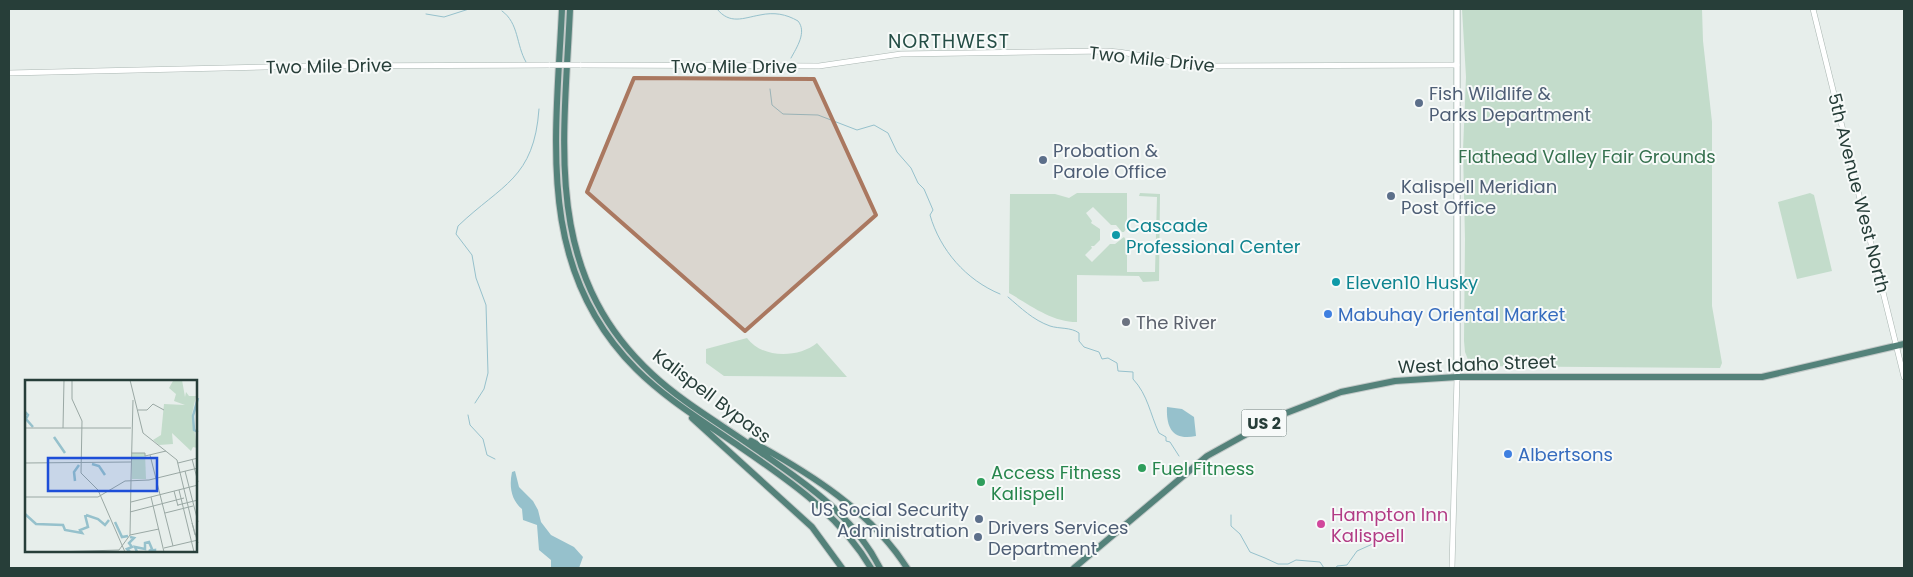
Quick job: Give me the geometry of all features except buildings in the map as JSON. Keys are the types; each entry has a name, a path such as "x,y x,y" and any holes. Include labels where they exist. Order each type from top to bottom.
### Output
{"highway":[{"name":"Kalispell Bypass","path":"562,9 557,174 560,219 568,253 580,288 606,334 636,370 678,404 811,497 848,534 871,568"},
{"name":"Kalispell Bypass","path":"570,9 565,183 571,236 580,267 602,312 630,352 665,385 796,476 837,510 856,531 880,568"},
{"name":"West Idaho Street","path":"1074,568 1189,469 1223,446 1281,414 1334,394 1395,381 1457,376 1762,377 1904,344"},
{"path":"678,404 812,527 842,568"},
{"path":"732,432 759,445 854,507 886,538 907,568"}],"main road":[{"path":"1457,9 1457,376"}],"street":[{"name":"5th Avenue West North","path":"1813,9 1904,377"},
{"name":"Two Mile Drive","path":"9,73 311,66 819,66 901,54 1106,51 1132,53 1174,64 1201,66 1457,65"},
{"path":"1452,568 1457,376"}],"highlighted area":[{"path":"634,78 814,79 876,215 745,331 587,192"}],"green space":[{"name":"Flathead Valley Fair Grounds","path":"1462,9 1702,9 1703,41 1712,122 1712,306 1722,363 1720,368 1478,366 1469,362 1465,352 1464,341 1465,239 1463,150 1466,77"},
{"path":"1077,193 1127,193 1127,227 1124,232 1116,225 1111,225 1093,207 1086,213 1092,221 1091,223 1100,229 1100,240 1094,246 1091,246 1092,248 1085,255 1092,262 1110,244 1115,244 1124,237 1127,242 1127,272 1155,272 1157,197 1139,196 1140,193 1160,194 1159,281 1143,282 1139,276 1077,275 1077,322 1050,316 1009,293 1010,194 1055,194 1069,198"},
{"path":"1810,193 1814,195 1832,271 1797,279 1778,202"},
{"path":"747,338 762,350 781,354 801,352 817,343 847,377 724,376 706,363 706,349"}],"water":[{"path":"1167,407 1182,409 1194,417 1196,436 1182,437 1172,431 1168,421"},
{"path":"515,471 519,487 533,501 541,522 551,535 574,547 583,557 579,568 551,568 551,560 539,550 537,525 523,520 522,509 513,497 511,477 512,472"}],"waterway":[{"path":"426,14 444,17 469,9"},
{"path":"717,9 732,19 775,14 784,15 798,21 802,30 791,58"},
{"path":"502,11 512,22 526,62"},
{"path":"770,89 772,105 783,114 818,115 857,130 874,125 888,133 897,152 911,168 918,183 924,189 933,210 930,215 934,228 948,252 976,281 1000,294"},
{"path":"475,403 484,389 488,373 486,305 476,278 472,255 456,234 458,226 502,189 523,166 536,132 539,109"},
{"path":"1008,297 1038,320 1054,327 1079,333 1079,341 1084,347 1099,352 1102,359 1108,358 1117,363 1118,371 1133,372 1133,379 1145,398 1159,433 1166,437 1166,441 1170,442 1179,456"},
{"path":"468,415 470,425 483,439 487,455 495,459"},
{"path":"1231,515 1231,526 1240,534 1250,552 1278,564 1288,564 1296,560 1320,562 1324,568"},
{"path":"1336,568 1337,566 1347,565 1357,551 1386,538"}],"place":[{"name":"Fish Wildlife & Parks Department","path":"1419,103"},
{"name":"Probation & Parole Office","path":"1043,160"},
{"name":"Kalispell Meridian Post Office","path":"1391,196"},
{"name":"Cascade Professional Center","path":"1116,235"},
{"name":"Eleven10 Husky","path":"1336,282"},
{"name":"Mabuhay Oriental Market","path":"1328,314"},
{"name":"The River","path":"1126,322"},
{"name":"Albertsons","path":"1508,454"},
{"name":"Fuel Fitness","path":"1142,468"},
{"name":"Access Fitness Kalispell","path":"981,482"},
{"name":"US Social Security Administration","path":"979,519"},
{"name":"Hampton Inn Kalispell","path":"1321,524"},
{"name":"Drivers Services Department","path":"978,537"}],"district":[{"name":"NORTHWEST","path":"949,41"}]}
